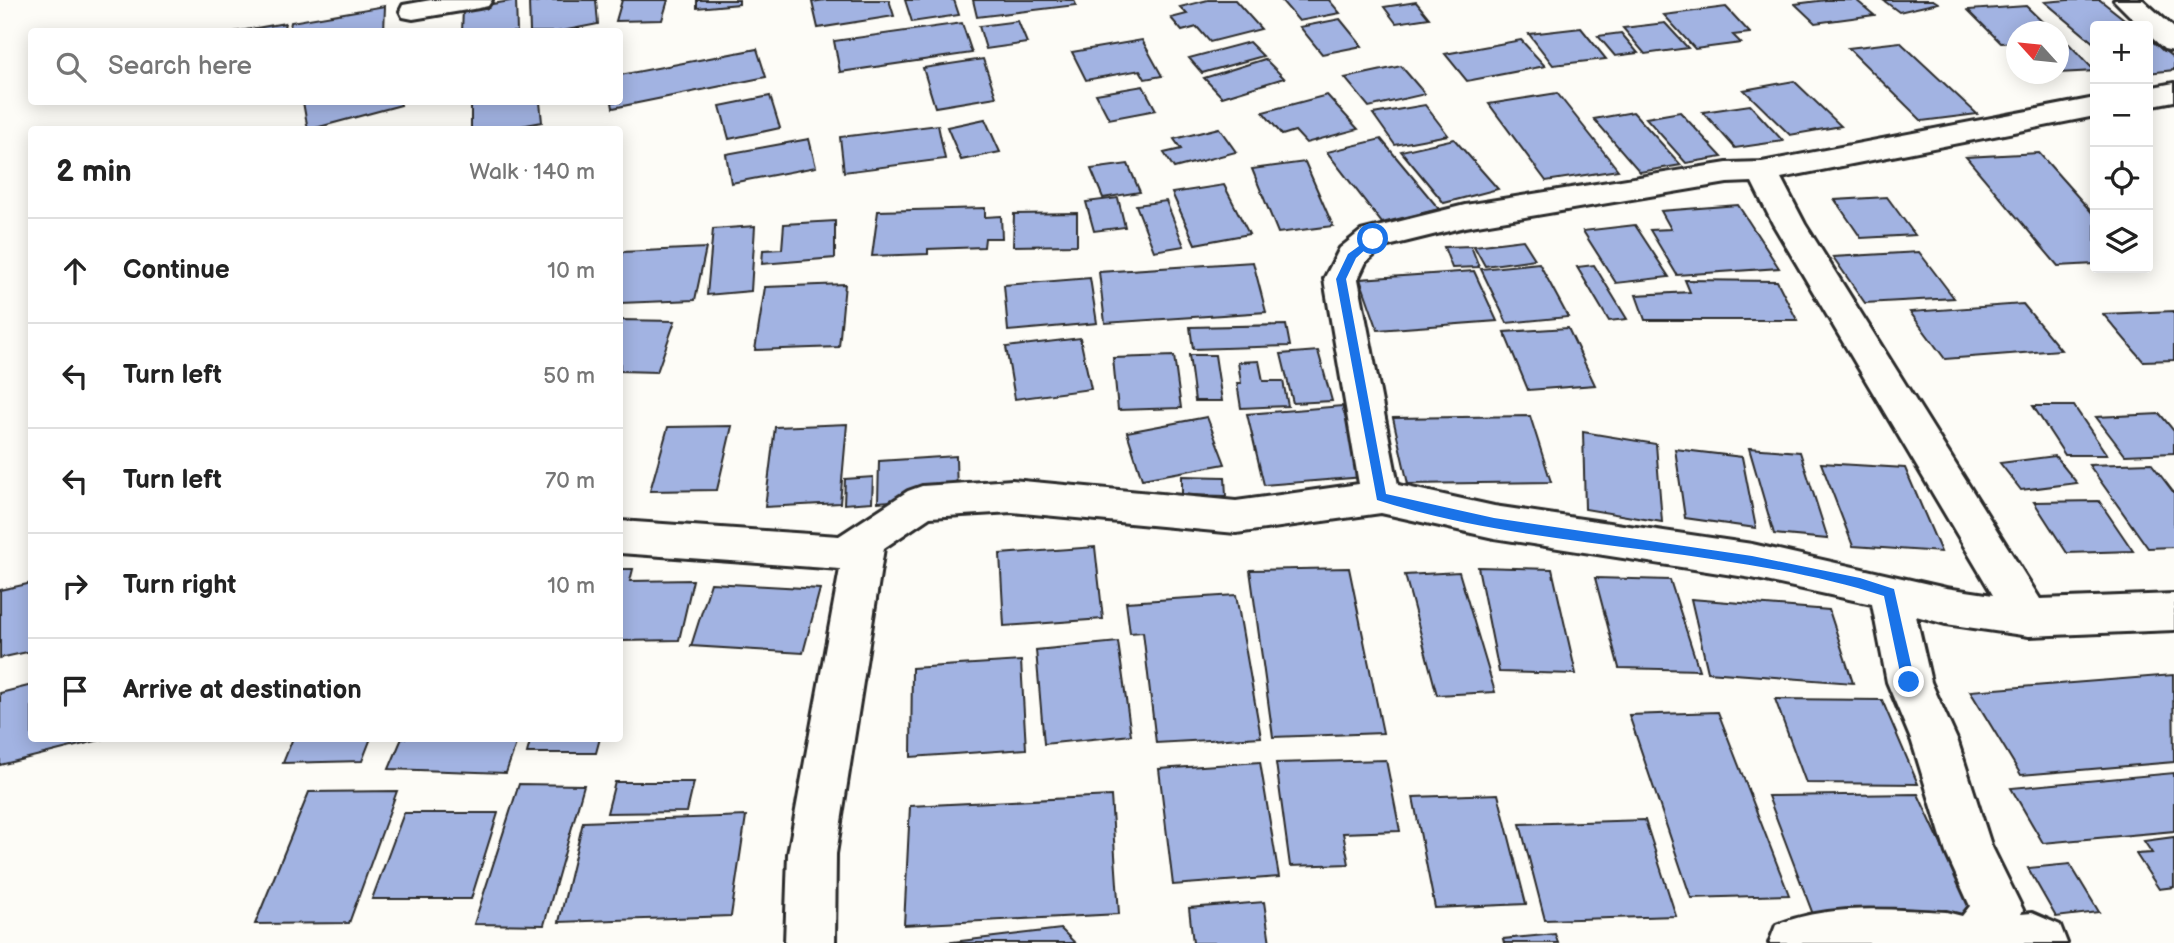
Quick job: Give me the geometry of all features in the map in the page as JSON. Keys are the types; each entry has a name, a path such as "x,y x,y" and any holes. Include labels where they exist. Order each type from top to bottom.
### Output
{"street":[{"path":"412,11 479,0"},
{"path":"2127,0 2174,43"},
{"path":"2153,96 2174,92"},
{"path":"1381,497 1341,279 1352,256 1373,239 1465,216 1727,173 1762,172 2090,108"},
{"path":"1762,172 1797,236 2029,618"},
{"path":"845,553 922,502 1012,496 1236,517 1381,497 1494,522 1752,561 1860,583 1946,606 2029,618 2174,612"},
{"path":"623,537 845,553 864,546 812,854 810,943"},
{"path":"1890,593 1909,682 1935,742 1970,853 1998,910 1972,943"},
{"path":"1794,943 1846,938 1946,937 1972,943 2032,938 2042,943"}],"building":[{"path":"516,0 517,28 462,28 463,9"},
{"path":"547,0 596,0 598,24 578,28 530,28 529,3"},
{"path":"622,0 668,0 662,20 616,21"},
{"path":"697,0 739,0 739,4 697,8"},
{"path":"889,0 894,16 818,28 812,2"},
{"path":"905,0 954,0 959,15 912,22"},
{"path":"973,0 1074,0 1076,5 977,17"},
{"path":"1208,0 1235,0 1261,29 1210,42 1197,27 1182,31 1171,18 1187,14 1180,7"},
{"path":"1281,0 1329,0 1340,13 1299,21"},
{"path":"1856,0 1874,15 1815,23 1795,4"},
{"path":"1883,0 1933,0 1938,3 1899,12"},
{"path":"2100,0 2127,21 2090,21 2090,40 2045,2"},
{"path":"1416,2 1429,18 1396,23 1384,7"},
{"path":"385,6 384,28 290,28 291,22"},
{"path":"2026,6 2042,21 2006,21 2006,43 2001,43 1968,10"},
{"path":"1726,7 1750,33 1733,35 1741,43 1695,49 1664,15"},
{"path":"1340,19 1362,46 1322,54 1300,27"},
{"path":"1018,21 1027,43 986,49 979,26"},
{"path":"285,23 284,28 257,28"},
{"path":"962,23 972,53 840,72 834,41"},
{"path":"1665,23 1688,48 1645,54 1623,28"},
{"path":"1581,28 1606,59 1553,65 1529,34"},
{"path":"1621,33 1638,53 1615,56 1598,36"},
{"path":"1142,40 1162,76 1145,79 1140,70 1086,80 1072,52"},
{"path":"1521,40 1545,66 1467,81 1445,54"},
{"path":"1249,42 1263,56 1202,73 1189,58"},
{"path":"1900,42 1977,114 1922,121 1848,48"},
{"path":"2153,42 2174,58 2174,70 2153,72"},
{"path":"2069,44 2090,66 2090,71 2069,72"},
{"path":"757,49 766,77 613,108 612,105 623,105 623,74"},
{"path":"983,59 996,97 935,107 923,68"},
{"path":"1265,59 1284,78 1222,97 1204,78"},
{"path":"1401,66 1425,94 1369,107 1345,78"},
{"path":"1794,81 1841,126 1790,135 1744,90"},
{"path":"1143,86 1156,110 1109,119 1096,94"},
{"path":"1557,93 1618,170 1546,181 1489,104"},
{"path":"1327,95 1358,129 1306,143 1295,131 1282,135 1263,112"},
{"path":"770,96 780,128 729,139 720,106"},
{"path":"304,105 401,105 323,126 307,126"},
{"path":"471,105 540,105 542,122 521,126 471,126"},
{"path":"1425,105 1448,135 1395,145 1373,114"},
{"path":"1750,105 1783,141 1735,148 1703,112"},
{"path":"1633,112 1681,165 1640,172 1594,119"},
{"path":"1680,112 1722,157 1686,163 1646,118"},
{"path":"985,119 1000,152 961,160 947,127"},
{"path":"938,125 945,159 844,172 840,137"},
{"path":"1219,128 1236,152 1174,168 1164,153 1181,149 1174,139"},
{"path":"809,139 816,167 731,183 726,154"},
{"path":"1381,139 1439,209 1382,223 1327,152"},
{"path":"1454,139 1498,189 1444,203 1401,151"},
{"path":"2039,153 2090,210 2090,264 2058,266 1966,157"},
{"path":"1305,162 1333,226 1278,233 1252,169"},
{"path":"1128,164 1140,192 1103,198 1091,169"},
{"path":"1224,185 1249,234 1195,244 1172,193"},
{"path":"1887,197 1915,235 1861,238 1835,200"},
{"path":"1118,198 1125,227 1094,231 1086,202"},
{"path":"1166,201 1184,246 1154,251 1136,205"},
{"path":"1738,205 1779,268 1677,275 1650,230 1671,229 1661,211"},
{"path":"985,208 985,217 1001,216 1002,238 985,238 984,247 928,249 928,254 872,256 878,211"},
{"path":"1077,213 1077,245 1013,246 1014,214"},
{"path":"835,221 835,258 762,264 763,250 782,249 784,224"},
{"path":"1635,225 1669,277 1616,283 1583,231"},
{"path":"755,226 751,291 707,295 713,229"},
{"path":"1523,240 1535,259 1485,266 1474,246"},
{"path":"1471,246 1479,267 1452,268 1444,247"},
{"path":"706,248 695,300 623,303 623,252"},
{"path":"1919,252 1954,298 1865,303 1833,257"},
{"path":"1253,262 1266,312 1105,323 1099,272"},
{"path":"1539,263 1568,317 1507,323 1481,269"},
{"path":"1594,265 1627,319 1609,321 1577,267"},
{"path":"1474,271 1497,321 1378,330 1360,279"},
{"path":"1090,278 1097,323 1008,331 1004,285"},
{"path":"1685,280 1777,281 1797,320 1645,320 1636,295 1690,292"},
{"path":"845,284 839,347 755,350 765,287"},
{"path":"2023,304 2061,350 1945,359 1910,312"},
{"path":"2174,311 2174,360 2143,361 2103,314"},
{"path":"623,320 675,321 657,372 623,371"},
{"path":"1286,325 1290,346 1193,349 1190,327"},
{"path":"1568,328 1595,385 1528,390 1504,332"},
{"path":"1080,338 1091,389 1015,399 1006,347"},
{"path":"1318,351 1332,401 1293,403 1281,354"},
{"path":"1189,355 1215,355 1222,401 1195,401"},
{"path":"1174,356 1181,408 1118,410 1113,358"},
{"path":"1259,361 1263,381 1283,381 1288,406 1241,408 1237,383 1241,383 1238,362"},
{"path":"1342,406 1364,477 1264,485 1247,414"},
{"path":"2033,406 2074,406 2107,455 2065,455"},
{"path":"2160,414 2174,431 2174,453 2125,455 2096,417"},
{"path":"1530,416 1551,482 1408,484 1393,418"},
{"path":"1207,417 1225,464 1142,479 1127,432"},
{"path":"847,424 840,503 765,507 775,427"},
{"path":"732,426 717,490 650,491 668,427"},
{"path":"1583,432 1656,444 1662,522 1585,509"},
{"path":"1749,448 1800,452 1828,539 1774,534"},
{"path":"1675,449 1742,457 1756,528 1685,518"},
{"path":"956,456 957,496 878,502 879,461"},
{"path":"2055,456 2077,483 2021,490 2000,463"},
{"path":"1821,463 1905,468 1941,552 1853,546"},
{"path":"2151,463 2174,493 2174,547 2148,548 2089,465"},
{"path":"1182,476 1225,477 1226,496 1182,495"},
{"path":"873,477 872,502 844,504 845,479"},
{"path":"2099,501 2133,551 2067,553 2034,502"},
{"path":"1095,547 1103,619 1004,626 1000,554"},
{"path":"1478,567 1552,569 1576,674 1499,672"},
{"path":"1349,568 1383,733 1273,737 1250,570"},
{"path":"623,569 633,569 630,581 693,580 679,640 623,641"},
{"path":"1459,572 1495,692 1437,695 1405,575"},
{"path":"1595,578 1670,580 1699,670 1619,668"},
{"path":"711,583 820,589 803,653 691,646"},
{"path":"28,584 28,652 0,658 0,590"},
{"path":"1236,595 1261,737 1156,743 1143,632 1130,633 1126,602"},
{"path":"1691,599 1829,610 1853,683 1708,672"},
{"path":"1118,642 1131,735 1044,744 1036,650"},
{"path":"1021,661 1026,749 911,757 912,668"},
{"path":"2173,675 2174,762 2021,775 1970,691"},
{"path":"28,686 28,742 92,742 0,765 0,693"},
{"path":"1775,699 1882,700 1918,784 1806,783"},
{"path":"1718,712 1789,895 1691,898 1629,715"},
{"path":"291,742 369,742 362,761 283,763"},
{"path":"400,742 517,742 506,773 389,769"},
{"path":"530,742 599,742 596,753 527,753"},
{"path":"1386,760 1400,831 1343,833 1349,864 1290,866 1276,763"},
{"path":"1260,762 1279,877 1173,885 1159,769"},
{"path":"2174,773 2174,831 2043,843 2011,788"},
{"path":"615,782 694,782 687,812 607,813"},
{"path":"519,784 584,785 544,925 474,924"},
{"path":"397,791 349,923 255,924 309,792"},
{"path":"1498,794 1526,904 1435,908 1413,797"},
{"path":"1918,794 1973,914 1814,917 1768,796"},
{"path":"1111,796 1119,914 904,925 910,806"},
{"path":"404,813 498,813 471,899 372,899"},
{"path":"746,816 731,916 559,922 583,822"},
{"path":"1645,820 1676,916 1545,920 1520,824"},
{"path":"2174,837 2174,887 2159,889 2136,854 2152,853 2144,841"},
{"path":"2070,864 2099,912 2056,917 2028,868"},
{"path":"1264,902 1270,943 1193,943 1189,908"},
{"path":"1061,929 1075,943 944,943"},
{"path":"1555,934 1558,943 1504,943 1503,939"}],"route":[{"path":"1373,239 1352,256 1341,279 1381,497 1494,522 1752,561 1860,583 1890,593 1909,682"}]}
